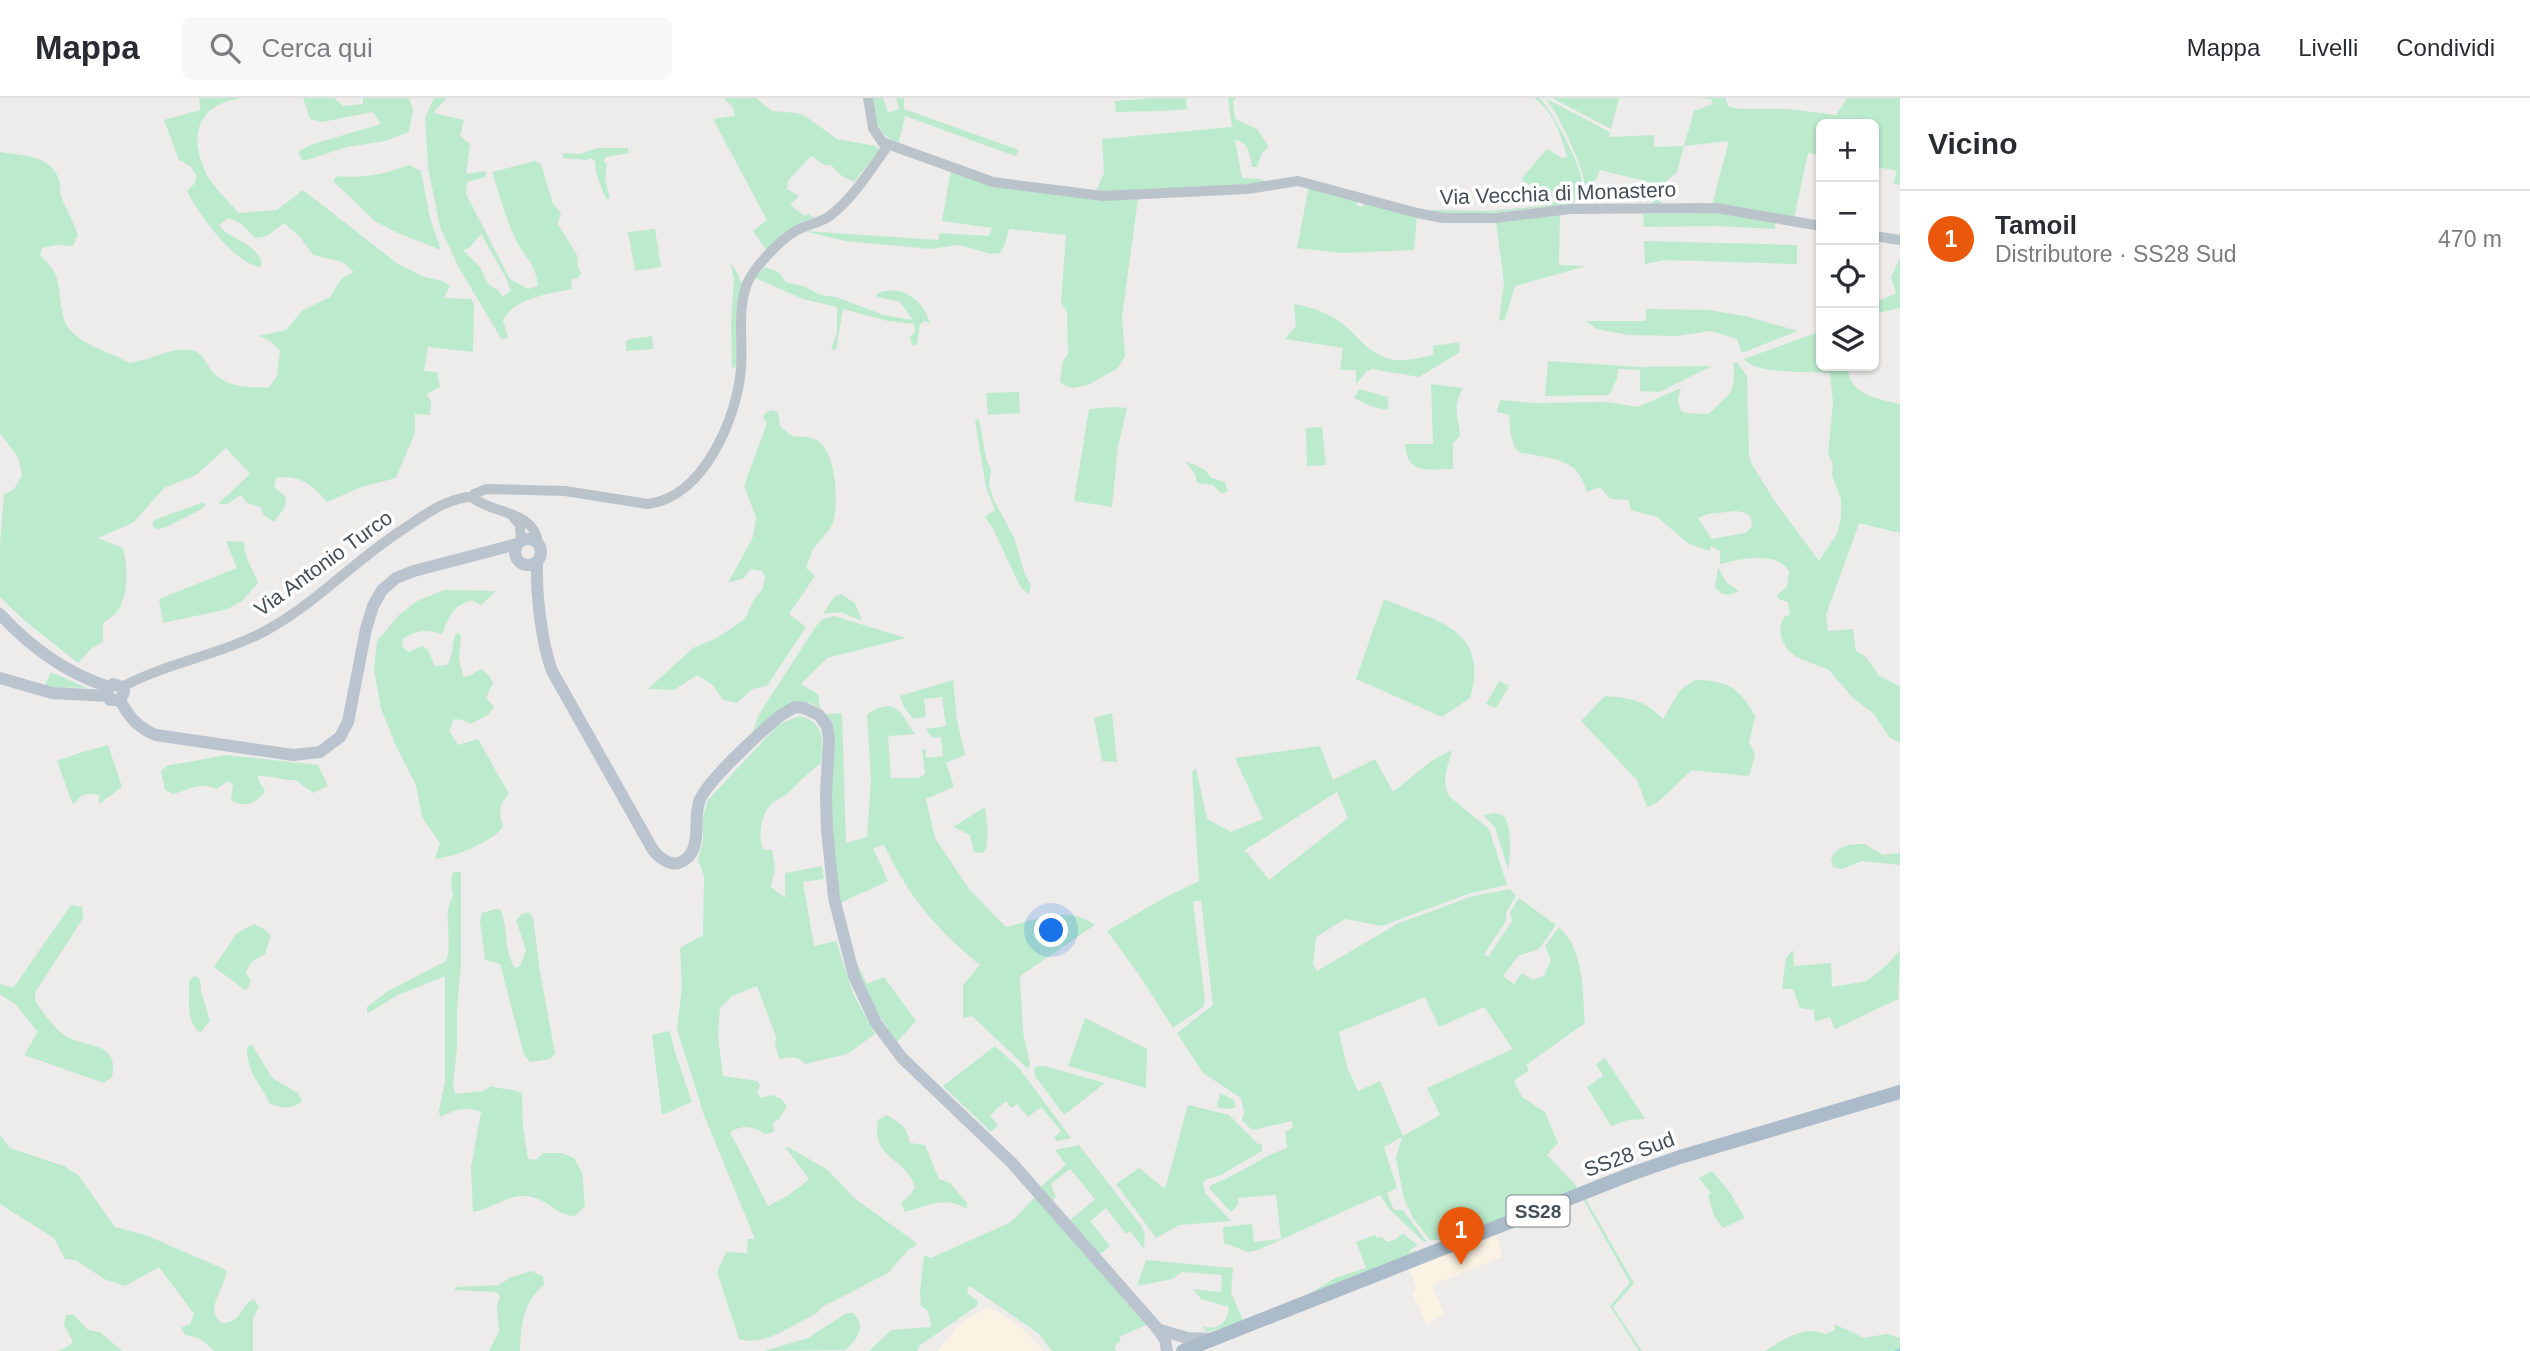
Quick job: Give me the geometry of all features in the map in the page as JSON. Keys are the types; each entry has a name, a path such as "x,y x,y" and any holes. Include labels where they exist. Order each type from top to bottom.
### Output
{"main road":[{"path":"0,614 26,641 59,664 115,692 138,726 156,735 293,755 320,752 340,737 348,722 366,629 373,606 382,590 403,575 530,539 538,544 541,554 527,561 486,552"},
{"path":"519,542 514,551 527,561 538,584 545,643 552,671 653,850 662,860 676,863 687,858 695,843 697,810 704,791 786,711 799,707 821,717 827,726 829,740 826,810 834,898 848,956 870,1012 882,1033 902,1058 1007,1157 1171,1346"},
{"path":"0,678 52,693 115,692"},
{"name":"SS28 Sud","path":"1182,1351 1631,1174 1900,1092"},
{"path":"1171,1346 1214,1339"},
{"path":"1171,1346 1180,1342 1182,1351"}],"street":[{"path":"868,98 873,128 882,142 888,145"},
{"name":"Via Vecchia di Monastero","path":"888,145 993,182 1103,196 1247,189 1300,181 1417,214 1443,218 1495,218 1571,209 1716,208 1816,225"},
{"name":"Via Antonio Turco","path":"115,692 153,673 232,646 266,630 317,597 393,535 447,502 471,496 483,489 565,491 648,504 659,503 678,495 706,466 734,402 741,369 744,296 752,274 789,235 834,213 888,145"},
{"path":"1879,237 1900,240"},
{"path":"471,496 484,505 528,522 533,527 538,544"},
{"path":"511,515 520,525 519,542"}],"shaded area":[{"path":"1496,1233 1502,1257 1432,1285 1444,1314 1427,1325 1412,1293 1417,1288 1408,1267"},
{"path":"988,1308 1022,1328 1044,1351 938,1351 954,1328"}],"green space":[{"path":"199,98 243,98 217,106 208,113 198,131 197,143 207,175 239,213 277,210 303,190 398,264 450,286 444,298 471,299 474,305 473,352 428,347 424,371 437,372 440,387 427,394 431,402 430,415 415,414 415,433 396,478 361,487 327,502 299,479 276,478 274,487 286,497 285,507 274,522 263,515 261,507 247,503 241,495 227,504 218,504 250,474 226,448 196,475 164,488 134,522 98,538 123,548 126,563 125,591 120,607 103,623 103,642 91,649 78,663 0,597 4,494 14,489 22,476 18,457 0,433 0,152 34,157 54,169 62,199 78,235 73,246 42,248 40,256 55,274 65,323 88,344 129,363 178,350 194,351 200,354 212,371 224,381 238,386 269,388 277,376 280,350 259,336 286,330 303,310 330,297 341,279 354,272 343,262 313,255 300,237 284,223 267,236 255,238 242,224 229,218 219,225 253,249 262,262 260,267 240,257 218,236 187,191 197,176 190,166 179,160 164,120 200,110"},
{"path":"303,98 334,98 343,106 363,104 363,98 409,98 413,109 409,132 385,141 347,147 303,161 298,152 310,145 381,124 373,112 322,122 310,119"},
{"path":"434,98 447,98 433,113 464,120 460,136 470,144 466,174 485,171 486,177 467,182 466,194 510,279 528,289 538,286 532,265 511,228 492,172 535,161 541,164 553,204 561,213 558,224 577,255 581,273 578,278 571,279 572,289 533,298 514,307 503,321 508,337 502,340 459,268 440,227 428,167 425,118","holes":["481,234 511,291 502,297 499,291 488,284 480,267 463,250 469,248"]},
{"path":"724,98 756,98 772,111 805,116 837,139 876,146 879,150 854,182 842,176 830,164 826,166 811,156 788,181 787,189 799,196 790,205 805,216 808,213 814,218 788,230 767,251 753,231 767,220 713,119 735,116 733,108"},
{"path":"873,98 883,98 888,113 899,109 896,98 904,98 904,109 1019,150 1015,156 905,116 899,142 886,136 878,126"},
{"path":"1186,98 1187,109 1116,112 1115,101"},
{"path":"1228,98 1236,98 1233,101 1235,119 1257,129 1268,145 1257,167 1252,167 1246,146 1235,140 1242,178 1262,179 1266,183 1095,193 1104,173 1102,139 1232,127"},
{"path":"1534,98 1539,98 1551,113 1581,175 1579,194 1573,204 1469,215 1422,212 1489,211 1552,205 1553,202 1521,179 1547,149 1562,158 1567,157 1552,117"},
{"path":"1545,98 1610,132 1609,137 1654,135 1654,147 1684,146 1677,172 1663,184 1661,206 1652,206 1656,184 1600,170 1592,188 1585,185 1569,139"},
{"path":"1552,98 1619,98 1611,129"},
{"path":"1695,98 1725,98 1729,107 1741,109 1788,109 1836,115 1847,98 1900,98 1900,185 1893,183 1897,171 1879,167 1879,119 1816,119 1816,154 1808,153 1794,218 1712,205 1729,141 1684,146 1694,111 1713,104 1711,99"},
{"path":"597,148 628,148 629,153 605,157 605,179 610,199 606,199 596,173 595,161 590,158 563,158 563,153 580,154"},
{"path":"409,165 421,171 430,218 441,250 375,221 333,181 337,176 373,175"},
{"path":"951,169 987,183 1138,199 1122,317 1125,356 1118,368 1088,385 1074,388 1065,386 1060,381 1063,361 1068,354 1067,312 1061,302 1066,235 1009,229 1000,253 992,254 958,245 931,249 845,241 804,231 938,240 940,233 989,236 992,228 942,221"},
{"path":"1309,186 1357,200 1357,206 1362,207 1365,202 1417,217 1414,250 1343,253 1297,248"},
{"path":"1714,213 1775,222 1775,229 1717,226 1644,227 1643,214"},
{"path":"1560,214 1559,265 1586,266 1515,286 1505,319 1499,321 1504,282 1496,222"},
{"path":"655,229 661,267 635,271 628,232"},
{"path":"1644,241 1797,245 1797,264 1665,260 1645,264"},
{"path":"1900,258 1900,308 1879,313 1879,301 1896,293 1891,277"},
{"path":"730,262 742,285 738,365 732,369 734,279"},
{"path":"765,267 778,272 786,282 806,287 820,295 836,297 884,315 913,320 900,302 878,297 876,294 894,290 902,292 917,301 930,323 924,321 920,324 917,344 912,346 910,337 915,331 914,324 888,321 843,309 836,350 831,349 837,333 837,307 803,299 755,278"},
{"path":"1294,304 1332,317 1373,351 1387,358 1405,360 1434,355 1433,346 1459,342 1460,352 1419,377 1372,369 1356,384 1356,370 1340,370 1343,348 1285,339 1296,326"},
{"path":"1646,309 1709,310 1745,316 1798,331 1742,353 1737,339 1711,331 1676,336 1629,335 1596,329 1586,321 1646,321"},
{"path":"1816,333 1816,371 1849,371 1852,383 1865,394 1900,404 1900,533 1859,523 1826,615 1828,631 1853,629 1856,651 1866,657 1879,676 1900,686 1900,743 1889,737 1874,714 1853,698 1829,670 1796,657 1787,649 1781,637 1780,625 1785,616 1790,615 1788,602 1778,599 1777,595 1787,587 1789,571 1783,565 1758,558 1720,564 1720,551 1711,546 1710,551 1689,544 1657,517 1631,510 1628,500 1610,499 1600,487 1587,492 1578,473 1566,463 1519,452 1512,440 1509,415 1497,412 1500,400 1534,403 1606,402 1638,407 1681,388 1678,400 1681,411 1708,414 1730,393 1734,381 1733,364 1737,362 1747,376 1751,463 1776,503 1819,561 1837,534 1841,517 1841,499 1828,454 1833,403 1830,373 1771,370 1750,364 1744,359","holes":["1736,511 1746,513 1751,518 1752,527 1745,533 1712,539 1698,518 1708,514"]},
{"path":"652,336 653,349 626,351 626,341"},
{"path":"1548,361 1640,367 1712,366 1659,392 1640,391 1640,370 1618,369 1617,379 1609,395 1545,396"},
{"path":"1431,384 1463,388 1457,406 1460,435 1453,444 1453,469 1421,468 1410,461 1407,454 1405,444 1433,444"},
{"path":"1359,389 1388,397 1388,410 1373,407 1354,398"},
{"path":"1019,392 1020,413 988,415 986,393"},
{"path":"1127,408 1118,446 1112,507 1074,501 1089,409"},
{"path":"773,410 778,412 780,426 788,433 813,438 825,448 835,479 836,503 833,522 813,550 806,568 815,576 789,614 806,627 767,686 752,689 737,703 723,700 713,685 697,675 674,690 648,689 693,648 717,638 745,619 753,601 763,588 765,576 762,571 750,569 744,578 728,583 753,537 756,517 744,486 767,423 763,418 765,413"},
{"path":"979,419 986,458 991,470 989,485 1015,540 1025,575 1031,585 1029,594 1021,588 985,517 995,510 986,487 975,420"},
{"path":"1322,427 1326,465 1307,466 1306,428"},
{"path":"1185,461 1204,469 1212,478 1225,482 1228,491 1222,494 1213,485 1197,483 1195,474"},
{"path":"204,502 202,509 164,528 157,529 152,525 154,520"},
{"path":"226,541 244,542 247,558 258,583 242,601 228,609 163,623 159,599 237,568"},
{"path":"1718,568 1727,583 1739,591 1726,595 1720,593 1715,587"},
{"path":"444,590 496,591 481,605 472,600 455,609 442,634 432,631 417,632 403,639 402,647 409,652 422,646 428,650 435,666 447,665 457,632 461,636 459,659 463,676 469,676 481,669 489,675 493,683 486,698 494,706 488,715 470,724 454,719 449,731 458,745 478,739 509,794 501,806 503,827 497,833 472,848 435,859 440,843 422,817 416,785 381,709 374,669 377,641 399,615 417,601"},
{"path":"841,594 855,603 862,621 841,612 823,614 834,597"},
{"path":"1384,599 1454,630 1465,642 1472,656 1474,675 1470,698 1442,717 1356,679"},
{"path":"834,616 906,638 827,658 801,684 818,694 820,709 811,703 797,701 752,735 758,716 816,626 823,619"},
{"path":"51,672 87,688 44,687"},
{"path":"953,680 957,720 965,755 946,763 954,787 926,799 935,838 969,889 1006,927 1062,915 1073,915 1095,925 1020,976 1023,1032 1030,1064 1028,1069 972,1016 963,1018 963,985 980,965 950,939 925,911 903,880 884,845 873,848 888,881 840,903 834,864 831,787 834,731 826,714 842,713 846,843 867,837 871,781 867,714 885,706 901,713 915,734 888,736 891,778 918,778 925,774 922,749 925,749 926,758 943,756 941,737 932,738 926,729 946,726 942,697 924,699 926,717 913,719 900,696"},
{"path":"1695,680 1724,684 1738,692 1755,716 1749,743 1755,754 1750,774 1747,776 1692,770 1658,802 1647,807 1637,780 1581,721 1605,696 1637,701 1663,719 1680,690"},
{"path":"1499,681 1509,686 1496,708 1486,704"},
{"path":"1112,713 1117,762 1102,761 1094,718"},
{"path":"799,716 814,722 818,728 822,740 821,763 772,803 765,813 761,839 764,850 772,850 775,868 771,887 785,898 785,873 822,866 824,879 803,882 814,946 836,941 853,993 875,1034 847,1054 805,1064 794,1057 780,1059 775,1047 776,1037 757,986 732,996 720,1008 718,1035 723,1076 757,1081 760,1085 757,1093 761,1098 771,1095 780,1098 787,1106 773,1123 774,1132 765,1134 748,1127 730,1132 768,1206 789,1195 809,1179 785,1147 788,1147 828,1170 854,1198 917,1245 909,1249 888,1273 779,1333 749,1341 739,1339 717,1272 726,1252 747,1253 748,1239 755,1239 704,1115 677,1029 682,986 680,948 703,935 704,876 698,860 703,841 702,820 708,800 778,725"},
{"path":"108,745 122,787 99,804 99,795 91,794 82,796 73,805 57,761"},
{"path":"1320,746 1333,780 1375,759 1393,792 1431,761 1452,750 1446,774 1447,791 1450,797 1489,829 1507,885 1471,893 1382,926 1345,919 1316,937 1313,965 1317,971 1397,924 1470,897 1510,889 1516,896 1506,912 1506,921 1484,954 1488,957 1512,921 1510,912 1519,898 1556,925 1539,949 1518,956 1503,976 1514,984 1522,973 1532,980 1544,976 1551,960 1545,946 1559,927 1574,947 1578,959 1585,1023 1526,1065 1529,1070 1514,1081 1522,1097 1545,1112 1558,1143 1547,1155 1576,1185 1576,1191 1441,1244 1439,1240 1430,1240 1413,1218 1404,1199 1396,1158 1402,1137 1384,1147 1397,1188 1387,1193 1394,1210 1403,1210 1426,1241 1389,1209 1380,1195 1258,1250 1248,1252 1224,1243 1223,1227 1252,1224 1254,1242 1281,1239 1276,1195 1238,1198 1238,1205 1231,1212 1209,1188 1287,1148 1285,1132 1293,1127 1292,1121 1252,1130 1242,1120 1244,1113 1241,1098 1203,1073 1177,1033 1213,1005 1201,900 1193,902 1205,1001 1203,1007 1173,1028 1107,931 1199,881 1192,772 1196,768 1207,819 1231,832 1263,819 1235,758","holes":["1337,792 1348,818 1269,880 1245,850","1425,997 1439,1027 1484,1007 1513,1049 1427,1088 1440,1115 1403,1136 1380,1081 1358,1091 1347,1067 1339,1032"]},
{"path":"226,755 318,765 328,786 313,793 296,780 258,776 265,790 255,801 246,804 231,800 233,784 228,781 216,789 200,786 173,794 165,790 161,771 166,766"},
{"path":"985,807 988,832 986,850 982,853 974,852 970,835 953,827"},
{"path":"1483,815 1502,815 1508,824 1508,869 1495,827"},
{"path":"1865,844 1883,855 1900,853 1900,865 1862,861 1842,869 1833,867 1831,859 1840,848"},
{"path":"453,872 461,872 461,965 453,1084 455,1094 483,1091 491,1086 522,1093 528,1159 536,1160 543,1153 562,1153 574,1158 582,1172 585,1206 575,1216 525,1196 473,1212 471,1167 481,1112 460,1110 440,1117 439,1110 445,1081 445,976 396,996 367,1014 367,1007 388,991 446,961"},
{"path":"71,905 82,907 83,918 35,993 35,1000 64,1035 99,1047 111,1057 112,1077 104,1083 24,1055 38,1032 16,1005 0,994 0,983 14,987"},
{"path":"501,910 509,955 515,968 520,966 526,950 516,920 529,912 533,918 555,1053 550,1059 530,1062 524,1055 500,964 485,960 480,921 482,913"},
{"path":"254,924 271,936 265,954 251,962 246,973 251,981 246,991 214,967 237,933"},
{"path":"1793,950 1794,966 1831,963 1832,987 1867,981 1900,950 1898,999 1835,1029 1830,1017 1815,1022 1814,1010 1800,1008 1793,989 1782,989 1786,958"},
{"path":"855,963 867,984 884,977 916,1021 897,1042 875,1009"},
{"path":"194,976 200,979 210,1021 200,1033 192,1022 189,1009 189,981"},
{"path":"1085,1018 1147,1049 1146,1088 1068,1066"},
{"path":"670,1031 692,1102 662,1115 652,1035"},
{"path":"252,1044 272,1078 298,1093 302,1101 287,1107 270,1104 249,1064 247,1047"},
{"path":"995,1046 1019,1068 1071,1138 1057,1141 1054,1138 1061,1131 1041,1107 1028,1117 1017,1104 1011,1108 1006,1101 990,1115 998,1126 991,1132 943,1086"},
{"path":"1605,1058 1645,1119 1628,1120 1611,1126 1587,1087 1603,1076 1596,1064"},
{"path":"1038,1066 1105,1083 1064,1115 1035,1076 1034,1069"},
{"path":"1220,1093 1234,1100 1236,1107 1217,1107"},
{"path":"1189,1105 1229,1115 1258,1144 1262,1144 1262,1151 1219,1176 1203,1182 1205,1193 1231,1221 1179,1225 1156,1238 1116,1184 1139,1168 1165,1189"},
{"path":"886,1115 902,1126 910,1143 925,1145 939,1179 950,1183 967,1203 967,1209 944,1202 905,1212 901,1203 915,1187 904,1169 879,1143 878,1120"},
{"path":"0,1135 10,1148 64,1166 78,1175 115,1227 148,1236 226,1270 215,1304 216,1317 221,1323 234,1320 254,1299 259,1307 253,1318 253,1351 215,1351 199,1338 185,1335 181,1328 190,1324 194,1314 159,1267 125,1286 104,1279 76,1260 65,1259 54,1238 0,1204"},
{"path":"1079,1145 1142,1227 1145,1235 1144,1249 1130,1231 1126,1234 1106,1208 1090,1221 1110,1246 1098,1256 1069,1221 1095,1199 1070,1169 1051,1184 1056,1197 1051,1202 1039,1188 1066,1165 1055,1150"},
{"path":"1712,1171 1729,1191 1745,1218 1723,1228 1714,1216 1708,1195 1711,1193 1699,1178"},
{"path":"1035,1197 1146,1325 1119,1337 1121,1341 1114,1346 1116,1351 1052,1351 1038,1333 970,1286 967,1289 968,1294 978,1301 977,1306 919,1346 917,1351 869,1351 891,1330 931,1327 928,1311 921,1306 924,1255 931,1258 1011,1222"},
{"path":"1585,1198 1634,1283 1613,1307 1642,1351 1639,1351 1610,1306 1630,1283 1583,1199"},
{"path":"1403,1233 1417,1245 1408,1252 1417,1253 1303,1298 1335,1278 1366,1268 1356,1242 1375,1235 1388,1242"},
{"path":"1146,1260 1233,1268 1231,1293 1244,1322 1207,1332 1202,1326 1217,1327 1227,1317 1229,1307 1201,1299 1193,1289 1221,1292 1222,1275 1182,1272 1172,1279 1137,1286"},
{"path":"531,1271 543,1276 544,1285 527,1306 522,1323 520,1351 489,1351 499,1331 497,1307 500,1296 496,1292 455,1290 455,1287 499,1285 509,1278"},
{"path":"846,1313 853,1313 860,1328 856,1338 845,1350 764,1351 808,1338"},
{"path":"66,1315 74,1315 88,1330 100,1332 122,1351 56,1351 73,1342 64,1325"},
{"path":"1834,1324 1864,1338 1887,1334 1900,1338 1900,1351 1764,1351 1801,1333 1809,1331 1826,1334 1835,1330"}],"waterway":[{"path":"1896,1351 1900,1350"}],"place":[{"name":"Tamoil","path":"1461,1265"}]}
